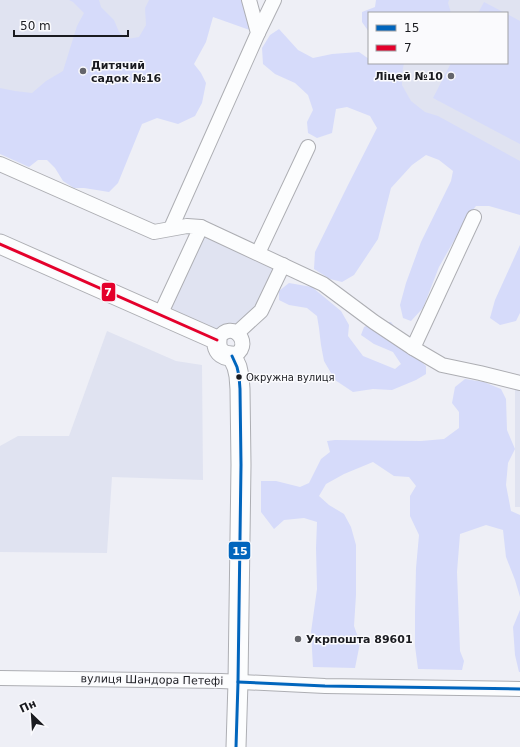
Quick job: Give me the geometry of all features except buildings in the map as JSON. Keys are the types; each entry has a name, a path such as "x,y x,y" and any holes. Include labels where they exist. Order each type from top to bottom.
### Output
{"street":[{"path":"249,0 258,33"},
{"path":"171,228 274,0"},
{"path":"258,253 308,147"},
{"path":"0,164 154,232 187,226 201,227 323,284 374,322 442,365 520,383"},
{"path":"413,348 474,217"},
{"path":"160,315 201,227"},
{"path":"0,244 217,340"},
{"path":"238,333 261,311 283,265"},
{"path":"226,331 234,331 238,333 243,344 239,352 232,356 223,355 217,349 217,340 222,333 226,331"},
{"path":"232,356 239,376 240,390 241,493 236,747"},
{"name":"вулиця Шандора Петефі","path":"0,678 238,682 325,686 520,688"}],"shaded area":[{"path":"0,0 180,0 193,10 0,132"},
{"name":"Дитячий садок №16","path":"69,0 99,0 101,7 114,20 119,32 127,39 139,37 146,25 145,8 149,0 249,0 258,33 213,17 206,42 194,64 206,83 202,103 195,116 178,124 157,118 142,124 118,183 109,192 74,188 63,181 55,168 47,160 38,160 29,167 0,154 0,88 32,93 46,81 63,71 77,26 84,13"},
{"path":"376,0 449,0 448,3 451,12 368,12 368,31 362,22 362,12 375,7"},
{"name":"Ліцей №10","path":"427,0 520,0 520,172 375,89 388,64 508,64 508,12 418,12"},
{"path":"484,2 503,12 479,12"},
{"path":"508,15 520,21 520,144 433,98 450,64 508,64"},
{"path":"279,29 298,50 313,58 332,54 359,52 368,58 368,64 404,64 402,85 411,101 425,112 438,116 520,161 520,215 489,206 476,206 468,216 439,267 423,308 411,321 403,318 400,305 406,283 421,242 451,181 453,171 439,160 426,155 412,165 391,188 378,239 354,275 342,282 330,279 314,269 315,252 377,128 370,116 347,107 336,109 332,133 317,138 308,133 307,122 313,110 308,95 295,83 275,74 263,64 262,48 270,35"},
{"path":"203,231 279,266 259,308 237,328 216,335 165,313"},
{"path":"520,245 520,313 516,321 500,325 490,318 495,300"},
{"path":"289,283 312,287 341,311 349,325 348,336 363,356 395,369 401,364 393,352 374,344 361,335 364,327 374,322 391,322 418,359 426,366 426,374 392,390 373,389 353,392 335,380 324,361 317,316 307,308 289,305 279,300 279,291"},
{"path":"107,331 176,361 202,365 203,480 112,477 107,553 0,552 0,446 18,436 69,436"},
{"path":"465,379 484,382 501,389 506,399 507,430 515,449 508,463 506,485 511,511 520,515 520,597 506,557 503,530 486,525 460,534 457,572 460,651 464,661 462,670 418,669 415,646 415,612 416,568 419,535 410,516 410,496 416,486 409,477 394,476 373,462 344,474 326,484 319,496 329,505 344,514 351,527 356,545 356,595 354,626 360,643 355,668 313,667 311,632 317,589 317,522 304,518 284,520 274,529 261,512 261,481 276,481 300,487 309,483 321,459 330,452 327,441 421,441 444,439 459,428 459,412 452,403 455,387"},
{"path":"515,390 520,390 520,507 515,507"},
{"path":"520,610 519,672 515,655 513,627"}],"transit line":[{"name":"7","path":"0,244 217,340"},
{"name":"15","path":"232,356 239,376 241,465 236,747"},
{"name":"15","path":"238,682 325,686 520,689"}],"place":[{"name":"Дитячий садок №16","path":"83,71"},
{"name":"Ліцей №10","path":"451,76"},
{"name":"Окружна вулиця","path":"239,377"},
{"name":"Укрпошта 89601","path":"298,639"}]}
